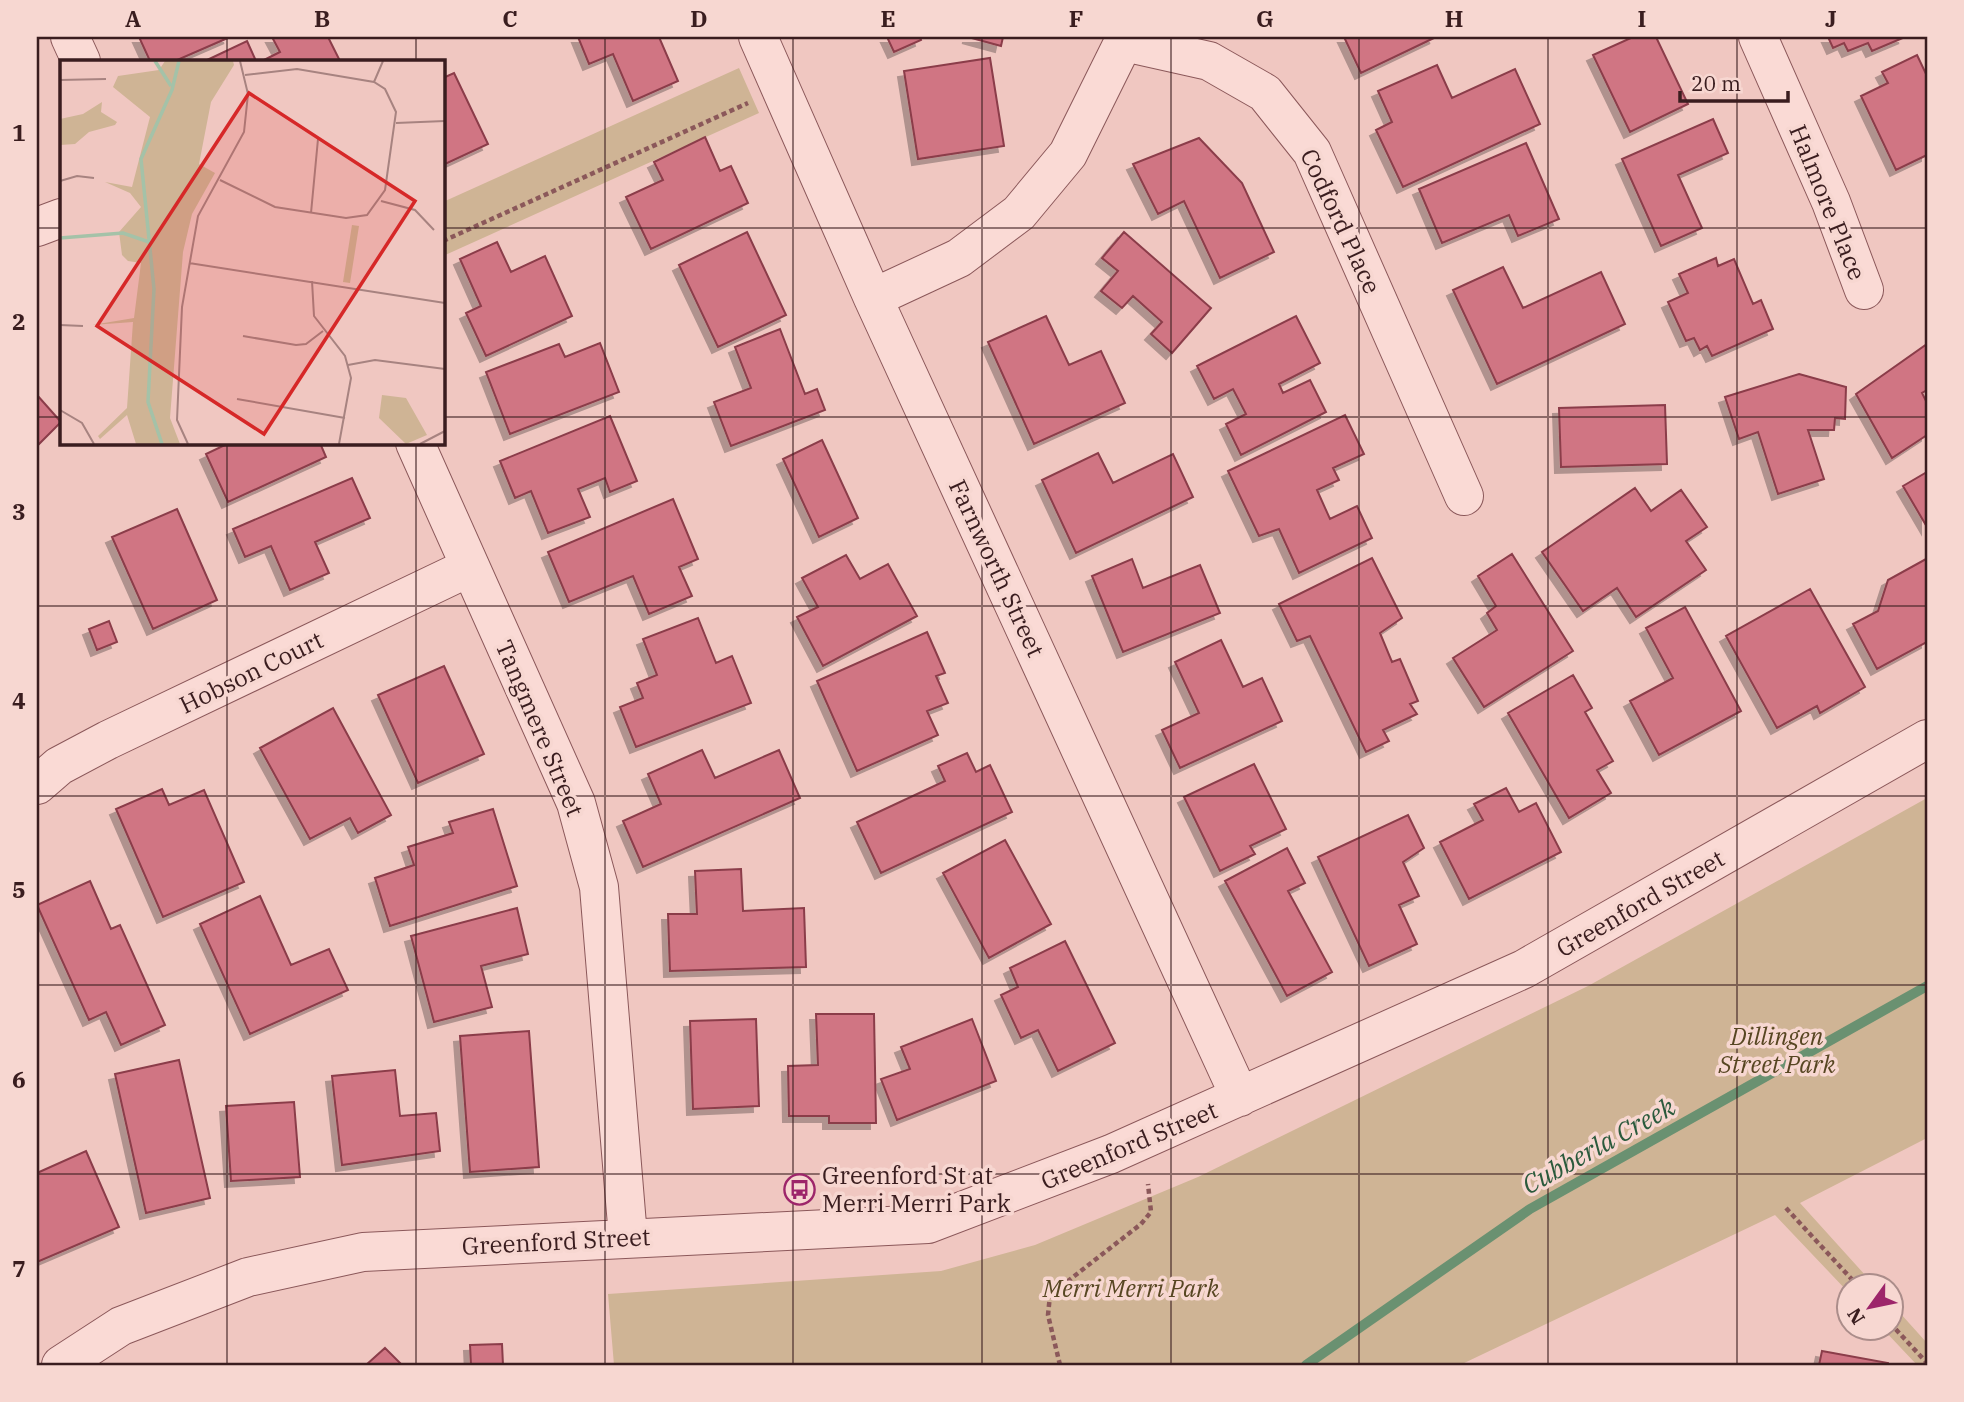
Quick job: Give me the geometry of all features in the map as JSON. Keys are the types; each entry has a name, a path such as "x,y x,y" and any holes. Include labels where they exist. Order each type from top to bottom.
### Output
{"street":[{"path":"70,37 81,60"},
{"name":"Farnworth Street","path":"758,37 873,298 1240,1097"},
{"name":"Halmore Place","path":"1758,37 1831,202 1864,290"},
{"path":"873,298 959,258 1019,213 1069,155 1125,40"},
{"name":"Codford Place","path":"1125,40 1209,61 1265,93 1312,152 1464,496"},
{"path":"37,227 60,218"},
{"name":"Tangmere Street","path":"415,444 576,803 599,887 628,1237"},
{"name":"Hobson Court","path":"37,785 59,766 108,740 470,567"},
{"name":"Greenford Street","path":"61,1365 121,1326 248,1277 363,1252 928,1224 1019,1192 1524,970 1927,739"}],"path":[{"path":"444,241 780,89"},
{"path":"1060,1365 1048,1315 1050,1295 1092,1259 1141,1224 1151,1212 1148,1184"},
{"path":"1786,1208 1844,1272"},
{"path":"1904,1337 1927,1363"}],"green space":[{"path":"739,68 759,113 444,256 444,202"},
{"name":"Dillingen Street Park","path":"1927,798 1927,1138 1800,1203 1862,1272 1834,1272 1834,1277 1775,1215 1460,1365 614,1365 608,1294 941,1271 1035,1245 1198,1177 1588,986"},
{"path":"1904,1317 1927,1343 1927,1365 1917,1365 1895,1342 1904,1342"}],"building":[{"path":"139,37 230,37 177,60 150,60"},
{"path":"272,37 328,37 340,60 264,60 280,52"},
{"path":"578,37 659,37 678,81 633,101 613,54 589,64"},
{"path":"887,37 920,37 921,40 894,52"},
{"path":"968,37 1003,37 1001,46"},
{"path":"1344,37 1436,37 1361,73"},
{"path":"1633,37 1656,37 1688,104 1630,132 1593,55"},
{"path":"1828,37 1905,37 1872,51 1868,43 1848,51 1844,43 1833,48"},
{"path":"247,41 256,60 207,60"},
{"path":"1917,55 1927,76 1927,155 1896,170 1861,96 1888,83 1882,72"},
{"path":"990,58 1004,146 918,159 904,71"},
{"path":"1437,65 1452,98 1515,69 1540,124 1403,187 1376,130 1392,122 1378,91"},
{"path":"454,73 488,144 444,165 444,78"},
{"path":"1713,119 1728,153 1678,175 1702,228 1661,246 1622,159"},
{"path":"705,137 720,171 731,166 748,203 651,249 626,197 663,180 654,162"},
{"path":"1199,138 1242,183 1274,252 1220,278 1184,201 1158,214 1133,164"},
{"path":"1526,143 1559,219 1518,236 1509,215 1442,243 1419,189"},
{"path":"747,232 786,315 718,347 679,265"},
{"path":"1124,232 1211,308 1172,353 1151,334 1162,322 1133,296 1122,308 1101,291 1118,271 1102,258"},
{"path":"497,242 511,272 545,256 572,316 486,356 466,313 481,306 460,259"},
{"path":"1716,258 1718,266 1734,259 1753,304 1761,300 1773,329 1712,356 1707,346 1700,350 1694,338 1686,341 1668,302 1688,293 1679,274"},
{"path":"1503,267 1523,308 1601,272 1625,324 1497,384 1453,290"},
{"path":"1046,316 1069,365 1101,351 1125,403 1034,444 988,342"},
{"path":"1296,316 1320,363 1279,384 1283,393 1310,380 1326,412 1241,455 1226,424 1246,414 1233,389 1214,399 1197,366"},
{"path":"780,329 805,394 817,389 825,410 731,446 714,402 751,388 735,347"},
{"path":"600,343 619,392 510,434 486,372 559,344 565,357"},
{"path":"1927,344 1927,390 1922,393 1927,403 1927,435 1892,458 1856,394"},
{"path":"1799,374 1846,387 1845,419 1835,418 1834,430 1808,430 1824,479 1778,494 1758,432 1739,439 1725,397"},
{"path":"37,395 60,423 37,446"},
{"path":"1665,405 1667,464 1561,467 1559,408"},
{"path":"1345,415 1364,454 1333,468 1339,480 1317,490 1330,519 1357,506 1372,538 1299,573 1279,529 1259,536 1228,471"},
{"path":"610,416 637,481 610,492 605,478 578,489 590,517 548,533 531,491 515,498 500,461"},
{"path":"822,440 858,518 819,537 783,459"},
{"path":"227,444 320,444 326,457 228,502 206,454"},
{"path":"1098,453 1113,483 1173,454 1193,497 1076,553 1042,480"},
{"path":"1927,472 1927,527 1903,486"},
{"path":"352,478 370,518 315,542 329,573 290,590 271,546 245,557 233,529"},
{"path":"1635,488 1651,511 1681,490 1707,527 1686,541 1706,570 1636,617 1617,588 1583,611 1542,552"},
{"path":"673,499 698,559 679,567 692,596 649,614 633,576 569,602 548,552"},
{"path":"177,509 217,600 153,629 112,537"},
{"path":"1512,554 1573,651 1484,707 1453,658 1497,630 1487,613 1496,606 1478,576"},
{"path":"846,555 860,579 888,564 917,616 823,666 797,617 818,607 802,578"},
{"path":"1372,558 1402,618 1380,633 1392,662 1400,659 1418,701 1410,704 1417,714 1383,730 1389,741 1366,752 1310,636 1297,641 1279,604"},
{"path":"1132,559 1143,588 1200,565 1220,613 1123,652 1092,576"},
{"path":"1926,559 1927,642 1877,669 1853,624 1878,611 1888,580"},
{"path":"1810,589 1865,687 1820,713 1817,706 1777,728 1726,636"},
{"path":"1685,607 1741,711 1659,755 1630,701 1673,678 1646,628"},
{"path":"698,618 716,663 732,656 751,703 636,747 620,707 643,698 637,683 657,675 643,639"},
{"path":"109,621 117,642 97,650 89,629"},
{"path":"927,632 945,673 936,676 948,703 927,711 938,735 857,771 817,681"},
{"path":"1221,640 1243,687 1262,678 1282,721 1180,768 1162,730 1199,713 1175,662"},
{"path":"444,666 484,754 418,783 378,695"},
{"path":"1573,675 1592,708 1585,712 1613,761 1597,770 1611,793 1569,818 1508,713"},
{"path":"333,708 391,815 358,833 350,818 310,839 260,748"},
{"path":"702,750 715,778 779,750 800,798 643,867 623,821 661,804 648,774"},
{"path":"967,753 976,772 990,765 1012,812 881,873 857,822 945,781 938,766"},
{"path":"1254,764 1286,829 1250,846 1255,854 1220,871 1184,797"},
{"path":"1506,788 1519,812 1536,803 1561,852 1469,899 1440,842 1483,820 1474,804"},
{"path":"162,789 169,805 204,790 244,882 163,917 116,809"},
{"path":"493,809 517,886 390,926 375,878 414,865 408,847 453,833 449,822"},
{"path":"1408,815 1424,848 1403,862 1419,896 1399,905 1417,944 1369,966 1318,857"},
{"path":"1005,840 1051,924 989,958 943,873"},
{"path":"1287,848 1305,883 1288,891 1332,972 1287,996 1225,881"},
{"path":"741,869 743,911 804,908 806,967 670,971 668,914 697,914 695,871"},
{"path":"90,881 111,929 120,925 165,1025 121,1045 106,1012 89,1020 37,905"},
{"path":"260,896 291,965 329,949 348,990 250,1034 200,924"},
{"path":"517,908 528,954 481,966 492,1007 434,1022 411,936"},
{"path":"1065,941 1115,1043 1058,1071 1038,1030 1021,1038 1001,995 1018,987 1010,968"},
{"path":"816,1014 874,1014 876,1123 829,1123 829,1116 789,1116 788,1066 818,1065"},
{"path":"756,1019 759,1106 693,1109 690,1021"},
{"path":"972,1019 996,1081 897,1120 881,1079 910,1069 901,1047"},
{"path":"529,1031 539,1167 470,1172 460,1036"},
{"path":"179,1060 210,1198 146,1213 115,1074"},
{"path":"395,1070 400,1116 436,1113 440,1151 342,1165 332,1076"},
{"path":"294,1102 300,1177 231,1181 226,1106"},
{"path":"86,1151 119,1227 37,1262 37,1173"},
{"path":"502,1344 503,1365 471,1365 470,1345"},
{"path":"385,1348 402,1365 366,1365"},
{"path":"1822,1351 1888,1363 1888,1365 1819,1365"}],"waterway":[{"name":"Cubberla Creek","path":"1306,1365 1530,1209 1927,986"}],"place":[{"name":"Greenford St at Merri Merri Park","path":"799,1189"}],"park label":[{"name":"Merri Merri Park","path":"1131,1288"}]}
